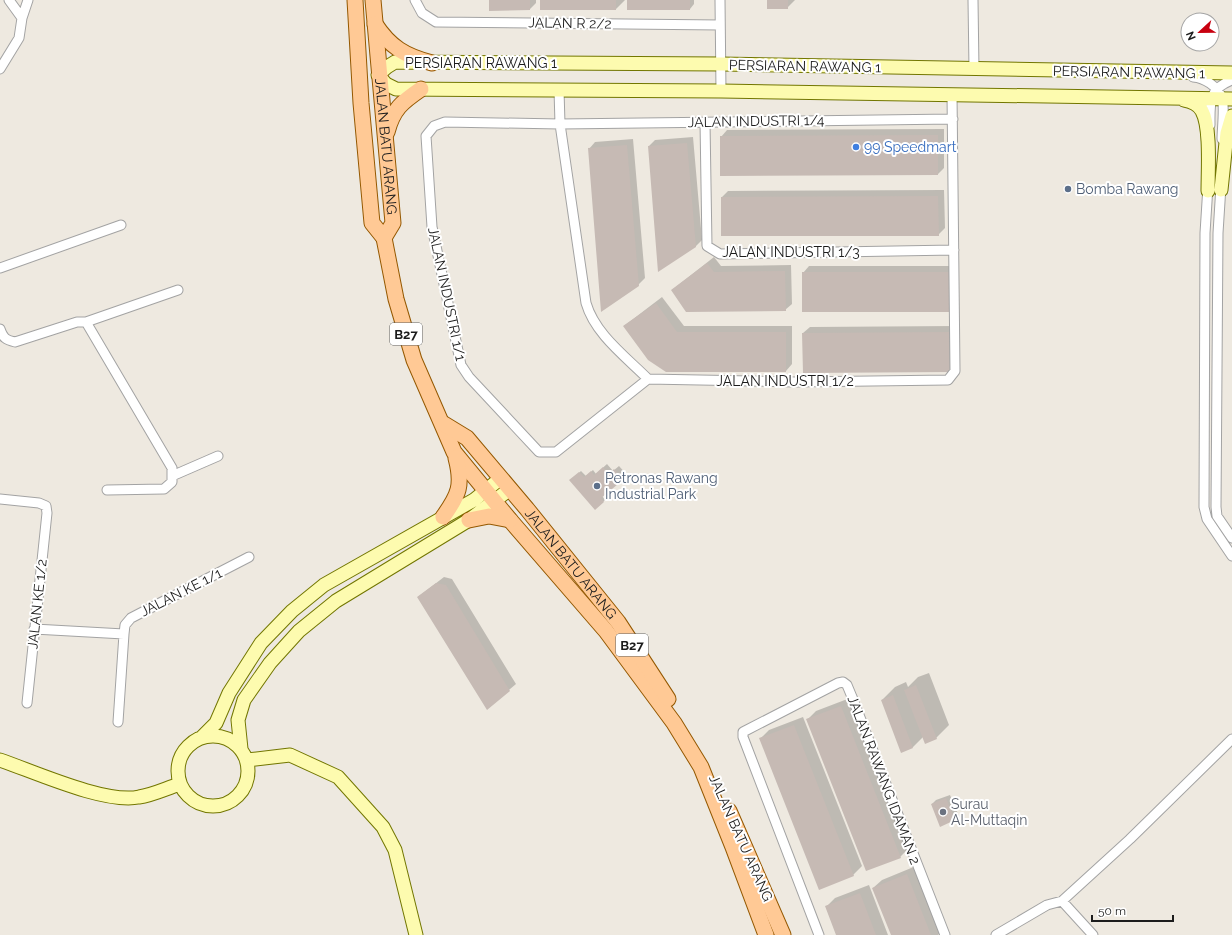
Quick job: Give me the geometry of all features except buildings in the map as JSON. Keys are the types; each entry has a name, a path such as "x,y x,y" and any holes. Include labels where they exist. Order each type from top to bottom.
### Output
{"main road":[{"path":"354,0 361,103 372,223 384,238"},
{"name":"JALAN BATU ARANG","path":"372,0 393,223 384,238 396,300 414,360 427,392 444,424 454,452 510,520 606,631 674,723 701,767 733,846 766,935"},
{"path":"374,23 384,37 399,50 412,58 432,63"},
{"path":"358,51 368,65 378,75 367,86 361,103"},
{"path":"385,138 391,117 403,101 421,89"},
{"name":"JALAN BATU ARANG","path":"444,424 467,438 506,483 618,622 681,718 707,762 783,935"},
{"path":"443,517 455,501 459,489 461,475 454,452"},
{"path":"469,520 489,516 510,520"}],"street":[{"path":"9,0 22,18"},
{"path":"0,68 19,38 22,18 28,0"},
{"name":"JALAN R 2/2","path":"415,0 422,13 436,22 720,25"},
{"path":"720,0 721,91"},
{"path":"973,0 974,69"},
{"name":"PERSIARAN RAWANG 1","path":"1220,96 1176,98 721,91 421,89 396,88 386,84 378,75 395,62 721,64 1232,73"},
{"path":"1115,71 1199,77 1212,84 1220,96"},
{"path":"1214,191 1220,96 1232,80"},
{"path":"560,90 560,124 586,302 590,317 599,330 648,379"},
{"name":"JALAN INDUSTRI 1/2","path":"648,379 795,382 948,380 954,371 952,94"},
{"path":"1176,98 1193,103 1203,112 1214,191 1218,233 1216,508 1217,516 1232,538"},
{"path":"1232,116 1205,233 1204,507 1207,519 1232,556"},
{"name":"JALAN INDUSTRI 1/4","path":"560,124 952,119"},
{"name":"JALAN INDUSTRI 1/1","path":"560,124 445,122 434,126 426,136 432,227 461,365 469,377 539,452 546,453 556,452 648,379"},
{"name":"JALAN INDUSTRI 1/3","path":"705,122 707,246 720,254 954,250"},
{"path":"0,268 121,225"},
{"path":"0,330 2,336 7,340 15,342 77,322 86,322 178,290"},
{"path":"86,322 172,468 172,482 164,489 107,490"},
{"path":"172,476 218,456"},
{"path":"416,935 395,850 383,827 338,777 290,755 244,755 233,742 223,737 212,736 201,738 191,743 184,751 179,762 178,773 180,784 186,794 196,802 207,806 219,806 230,802 240,794 246,784 248,772 244,755 238,720 244,700 270,663 299,631 336,601 469,520 490,496 506,483"},
{"path":"201,738 216,723 229,693 261,643 292,611 324,585 474,500 490,496"},
{"name":"JALAN KE 1/2","path":"0,499 39,503 46,506 47,513 27,703"},
{"name":"JALAN KE 1/1","path":"118,722 124,634 126,625 131,618 249,557"},
{"path":"34,629 124,634"},
{"name":"JALAN RAWANG IDAMAN 2","path":"819,935 743,737 743,732 838,683 843,682 847,685 945,935"},
{"path":"996,935 1047,905 1062,902 1130,840 1232,739"},
{"path":"0,760 102,796 120,799 139,797 180,784"},
{"path":"1062,902 1093,935"}],"place":[{"name":"99 Speedmart","path":"856,147"},
{"name":"Bomba Rawang","path":"1068,189"},
{"name":"Petronas Rawang Industrial Park","path":"597,486"},
{"name":"Surau Al-Muttaqin","path":"943,812"}]}
